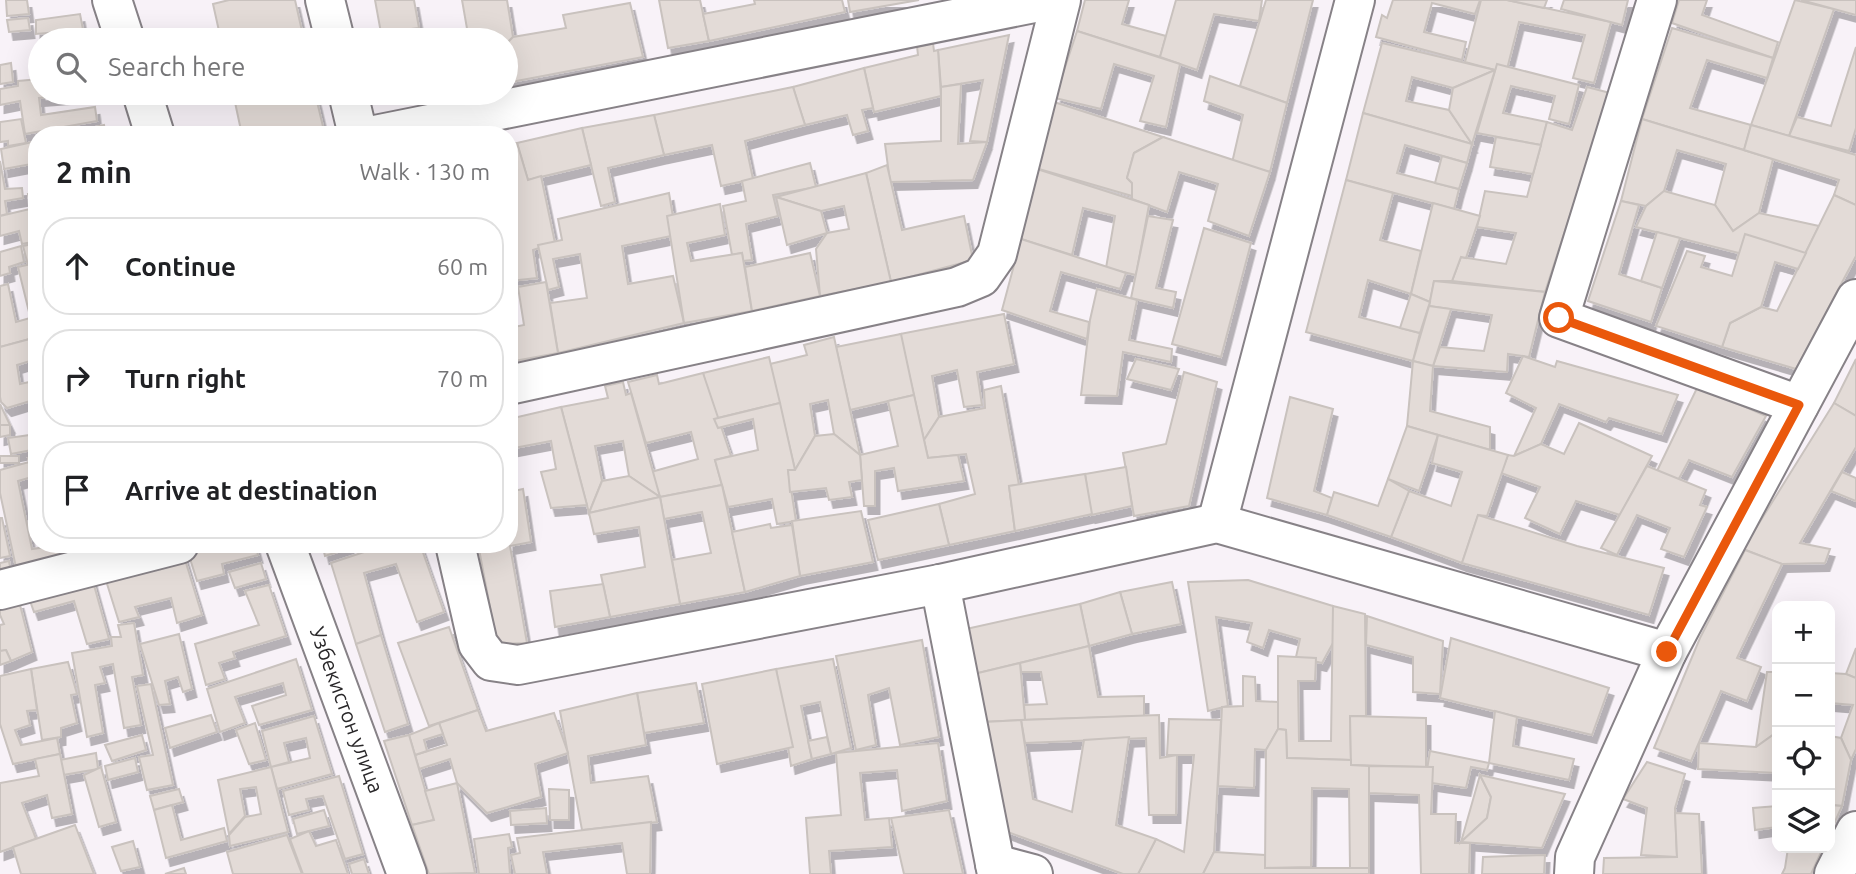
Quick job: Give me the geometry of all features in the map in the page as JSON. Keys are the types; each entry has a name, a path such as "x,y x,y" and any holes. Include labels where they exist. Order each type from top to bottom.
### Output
{"street":[{"path":"112,0 121,28"},
{"path":"325,0 332,28"},
{"path":"420,126 1049,0"},
{"path":"518,383 957,287 981,277 997,254 1061,0"},
{"path":"1217,523 1355,0"},
{"path":"1657,0 1559,318 1799,405"},
{"path":"146,105 152,126"},
{"path":"351,105 356,126"},
{"path":"1574,874 1575,857 1667,652 1856,299"},
{"path":"457,553 478,644 491,661 518,665 940,584 1217,523 1667,652"},
{"path":"0,590 144,553"},
{"name":"Узбекистон улица","path":"288,553 407,874"},
{"path":"940,584 996,869 1033,874"},
{"path":"1834,874 1856,831"}],"building":[{"path":"6,0 27,0 29,14 7,16"},
{"path":"229,0 295,0 301,28 218,28 213,4"},
{"path":"375,0 414,0 419,28 380,28"},
{"path":"462,0 507,0 512,28 467,28"},
{"path":"659,0 700,0 709,41 668,48"},
{"path":"754,0 842,0 845,12 709,41 703,14 755,4"},
{"path":"848,0 919,0 850,12"},
{"path":"1085,0 1129,0 1122,24 1166,36 1160,57 1077,31"},
{"path":"1176,0 1262,0 1259,21 1214,14 1197,70 1160,57"},
{"path":"1266,0 1313,0 1287,103 1240,86"},
{"path":"1393,0 1480,0 1475,14 1432,3 1424,32 1466,42 1462,60 1376,37 1382,15 1387,18"},
{"path":"1481,0 1507,0 1611,22 1594,83 1573,78 1585,35 1519,22 1506,73 1465,62"},
{"path":"1507,0 1547,0 1544,8"},
{"path":"1564,0 1628,0 1622,25 1561,9"},
{"path":"1679,0 1707,0 1702,15 1778,42 1773,58 1672,23"},
{"path":"1795,0 1834,9 1789,136 1751,125"},
{"path":"1801,0 1856,0 1856,15"},
{"path":"630,3 643,57 518,81 518,36 566,28 563,15"},
{"path":"80,14 83,28 36,28 36,20"},
{"path":"28,18 30,28 9,32 7,20"},
{"path":"1672,28 1773,58 1767,78 1707,60 1690,108 1751,125 1744,150 1642,119"},
{"path":"1077,31 1180,64 1166,127 1140,121 1154,76 1114,64 1101,109 1055,98"},
{"path":"1009,35 987,142 970,141 983,80 941,87 938,50"},
{"path":"933,43 934,51 938,50 941,96 874,112 864,68 918,55 917,46"},
{"path":"1382,43 1495,70 1453,88 1412,77 1406,101 1449,110 1472,144 1363,113"},
{"path":"1856,47 1856,128 1849,151 1789,136 1797,117 1831,126"},
{"path":"11,63 13,82 0,84 0,65"},
{"path":"1497,64 1579,85 1569,124 1549,119 1555,96 1511,86 1503,113 1547,122 1541,145 1477,133"},
{"path":"864,68 873,108 862,110 868,131 853,135 847,115 805,125 793,87"},
{"path":"1495,70 1472,144 1449,110 1453,88"},
{"path":"1210,76 1287,103 1270,172 1232,163 1243,115 1204,101"},
{"path":"28,80 28,105 40,105 41,115 95,107 97,121 69,126 28,126 28,133 25,134 20,101 0,105 0,89 18,86 18,81"},
{"path":"961,84 958,144 987,142 973,180 890,182 885,144 941,141 941,87"},
{"path":"793,87 805,125 745,141 753,179 721,186 712,145 664,155 654,115"},
{"path":"1587,87 1610,93 1545,292 1452,281 1461,257 1506,264 1516,233 1477,227 1485,191 1527,197 1547,122 1572,130"},
{"path":"1054,102 1163,137 1134,153 1127,178 1132,183 1132,196 1032,167"},
{"path":"236,105 318,105 323,126 240,126"},
{"path":"1363,113 1472,144 1467,163 1405,145 1397,173 1459,189 1454,209 1346,180"},
{"path":"654,115 664,155 608,168 615,202 601,206 582,128"},
{"path":"21,119 26,143 8,146 8,141 0,142 0,122"},
{"path":"1642,119 1773,159 1759,213 1733,231 1715,205 1726,164 1677,150 1664,191 1646,206 1621,201"},
{"path":"1751,125 1856,155 1856,205 1834,195 1839,180 1744,150"},
{"path":"582,128 591,165 528,180 518,143"},
{"path":"1163,137 1270,172 1249,236 1208,221 1218,184 1179,172 1167,212 1132,199 1132,183 1127,178 1134,153"},
{"path":"1496,137 1541,145 1533,174 1490,167"},
{"path":"28,143 28,165 4,169 1,149"},
{"path":"518,146 528,180 541,176 555,243 533,250 537,278 518,280"},
{"path":"1442,156 1467,163 1459,189 1435,183"},
{"path":"0,161 5,189 22,188 23,198 5,201 7,214 0,216"},
{"path":"810,163 816,187 773,195 778,216 746,224 752,260 743,261 742,253 732,255 723,206 746,201 742,181"},
{"path":"887,165 902,230 964,216 973,260 891,282 866,173"},
{"path":"1037,169 1149,205 1136,275 1106,268 1115,216 1083,208 1072,255 1021,239"},
{"path":"866,173 891,282 820,296 816,249 827,233 849,229 844,206 821,211 776,197"},
{"path":"1346,180 1393,193 1380,240 1421,251 1411,294 1368,280 1359,317 1420,333 1413,361 1306,332"},
{"path":"1664,191 1715,205 1733,231 1759,213 1819,226 1798,268 1636,227 1646,206"},
{"path":"669,193 676,235 622,246 628,284 673,276 684,323 558,353 550,303 587,298 580,254 553,259 559,287 548,290 538,245 562,240 558,219"},
{"path":"1834,195 1856,205 1856,256 1796,369 1722,347 1730,323 1761,307 1777,311"},
{"path":"776,197 821,211 827,233 787,245"},
{"path":"1621,201 1639,205 1619,274 1662,288 1651,322 1588,301"},
{"path":"1433,203 1480,216 1466,258 1461,257 1452,281 1434,281 1430,302 1411,294"},
{"path":"720,204 725,235 687,243 691,261 742,253 752,311 684,323 667,216"},
{"path":"28,209 28,243 22,244 19,231 0,236 0,216"},
{"path":"1148,216 1173,220 1156,288 1176,292 1173,308 1131,298"},
{"path":"1204,228 1251,243 1221,357 1172,344"},
{"path":"1657,232 1680,238 1662,288 1641,281"},
{"path":"1745,234 1806,253 1798,269 1775,262 1761,307 1730,323 1722,347 1656,326 1687,251 1705,256 1701,267 1732,276"},
{"path":"1021,239 1126,273 1120,289 1061,272 1050,311 1089,322 1087,339 1002,310"},
{"path":"28,245 28,265 23,246"},
{"path":"21,246 24,262 9,267 10,273 0,276 0,252"},
{"path":"810,253 820,296 752,311 745,267"},
{"path":"28,265 28,308 18,267"},
{"path":"1434,281 1545,292 1529,357 1508,354 1507,372 1433,366 1440,347 1484,351 1492,315 1429,306"},
{"path":"546,282 558,353 518,360 518,326 524,325 518,287"},
{"path":"8,284 16,322 28,319 28,339 0,347 0,286"},
{"path":"1097,289 1137,300 1129,340 1172,349 1171,362 1123,352 1117,396 1081,395 1090,320"},
{"path":"1411,294 1430,302 1420,333 1400,328"},
{"path":"1429,306 1451,309 1433,366 1413,361"},
{"path":"1004,314 1014,364 977,372 982,405 964,407 957,370 932,376 939,417 924,440 900,334"},
{"path":"901,334 914,395 850,410 836,347"},
{"path":"834,337 860,455 834,434 828,400 810,404 815,436 795,470 770,364 807,355 804,345"},
{"path":"28,339 28,362 17,365 20,384 28,382 28,402 7,408 0,397 0,347"},
{"path":"1523,356 1555,367 1557,361 1678,395 1662,434 1609,418 1606,422 1559,404 1541,444 1514,456 1536,408 1506,393"},
{"path":"769,357 780,403 714,419 703,373"},
{"path":"1136,359 1179,369 1171,390 1127,379"},
{"path":"1856,359 1856,416 1834,403"},
{"path":"1413,361 1433,366 1430,411 1490,427 1490,450 1407,426"},
{"path":"1184,372 1217,382 1189,506 1134,516 1123,453 1166,444"},
{"path":"703,373 731,456 715,460 722,485 660,497 651,472 698,459 691,432 646,443 628,382 657,375 659,384"},
{"path":"623,382 626,395 631,393 660,497 629,476 623,441 595,446 602,481 589,513 561,407 608,398 605,386"},
{"path":"1001,386 1019,485 1009,486 1015,531 949,545 939,504 975,494 966,454 928,458 924,440 939,417 985,408 984,390"},
{"path":"1698,386 1766,416 1732,477 1689,460 1676,484 1657,471"},
{"path":"914,395 928,458 958,455 964,481 898,491 894,468 875,471 875,506 864,506 860,455 898,446 888,401"},
{"path":"1290,397 1333,409 1314,491 1332,498 1327,515 1267,498"},
{"path":"780,403 795,470 788,470 796,521 777,524 772,499 728,507 715,460 758,450 753,419 718,428 714,419"},
{"path":"1834,403 1856,416 1856,447 1800,543 1830,549 1825,563 1782,564 1743,549"},
{"path":"0,404 10,425 0,425"},
{"path":"561,407 587,505 551,508 541,472 556,469 551,441 518,447 518,417"},
{"path":"1579,423 1652,456 1620,515 1576,501 1560,534 1525,518 1540,487 1501,473 1508,455 1514,456 1541,444 1564,454"},
{"path":"0,425 10,425 10,435 0,437"},
{"path":"1407,426 1438,435 1419,491 1388,479"},
{"path":"834,434 860,455 862,480 849,482 852,497 829,500 826,488 790,492 788,470 795,470 815,436"},
{"path":"28,435 28,451 11,454 8,438"},
{"path":"1438,435 1508,455 1487,516 1478,515 1462,563 1391,537 1409,491 1451,506 1462,472 1432,463"},
{"path":"0,456 19,456 19,463 0,463"},
{"path":"28,462 28,478 18,481 28,530 28,553 68,553 69,561 17,572 0,493 0,470"},
{"path":"1647,466 1706,490 1700,505 1707,507 1684,557 1661,549 1670,528 1637,515 1617,555 1601,548"},
{"path":"1126,467 1132,506 1091,515 1085,474"},
{"path":"1842,472 1856,478 1856,501 1831,491"},
{"path":"1085,474 1092,514 1015,531 1009,486"},
{"path":"629,476 660,497 589,513 602,481"},
{"path":"1388,479 1409,491 1391,537 1327,515 1334,492 1378,506"},
{"path":"722,485 745,592 680,604 672,560 711,553 702,512 664,519 660,497"},
{"path":"523,489 531,542 518,544 518,490"},
{"path":"660,497 680,604 610,617 601,575 645,567 639,527 594,534 589,513"},
{"path":"939,504 949,545 878,560 868,520"},
{"path":"861,511 873,562 800,576 792,521"},
{"path":"1478,515 1577,546 1664,568 1649,615 1462,563"},
{"path":"0,518 10,556 0,558"},
{"path":"770,524 771,528 792,525 800,576 745,592 732,532"},
{"path":"1745,550 1782,564 1737,658 1761,667 1747,701 1721,691 1691,761 1654,748 1700,638"},
{"path":"68,553 102,553 69,562"},
{"path":"171,553 183,553 202,615 177,623 171,598 135,607 139,617 119,622 103,571"},
{"path":"188,553 257,553 222,564 224,574 197,581"},
{"path":"361,553 423,553 444,612 417,622 396,564 364,573 381,635 356,644 331,563"},
{"path":"480,553 511,553 527,643 497,644"},
{"path":"9,561 12,579 0,583 0,563"},
{"path":"261,563 266,579 235,588 229,572"},
{"path":"92,578 109,639 87,644 74,601 34,612 28,595"},
{"path":"1248,580 1333,606 1333,643 1322,663 1296,657 1300,639 1269,630 1263,648 1247,642 1252,623 1216,617 1228,706 1208,711 1188,582"},
{"path":"1172,582 1181,624 1132,634 1120,592"},
{"path":"603,584 610,617 555,627 550,591"},
{"path":"269,585 286,636 233,652 235,658 219,663 225,679 206,685 195,644 259,625 245,591"},
{"path":"1120,592 1132,634 1089,646 1080,604"},
{"path":"19,601 32,652 11,661 6,650 0,651 0,625 4,624 0,605"},
{"path":"1080,604 1089,646 974,674 966,629"},
{"path":"1333,606 1365,614 1366,716 1350,716 1351,760 1287,758 1286,730 1278,729 1278,656 1316,658 1315,681 1298,681 1299,741 1331,741"},
{"path":"1367,616 1443,641 1440,694 1413,692 1413,657 1366,645"},
{"path":"134,623 143,675 132,677 141,725 124,728 113,664 100,667 105,683 95,685 103,733 87,737 72,653 112,646 111,637 121,637 118,625"},
{"path":"449,627 478,710 429,726 398,643"},
{"path":"179,634 192,689 183,692 178,677 165,681 170,704 159,705 140,644"},
{"path":"381,635 408,724 385,732 356,644"},
{"path":"1451,638 1609,688 1592,735 1440,698"},
{"path":"922,640 939,737 900,745 889,688 868,695 876,745 856,750 836,656"},
{"path":"1089,646 1098,697 1144,696 1144,716 1025,720 1024,705 1047,704 1041,672 1021,672 1020,663"},
{"path":"1856,648 1856,678 1846,674"},
{"path":"6,650 11,661 0,665 0,651"},
{"path":"296,659 312,710 259,725 252,706 286,695 283,683 235,697 245,723 220,732 207,689"},
{"path":"833,659 851,748 831,754 820,702 801,706 812,759 791,766 776,669"},
{"path":"68,662 77,694 71,695 77,723 61,728 61,737 42,740 31,669"},
{"path":"1020,663 1025,720 983,722 974,674"},
{"path":"31,669 37,710 27,711 30,725 15,730 21,745 57,738 60,754 13,764 0,724 0,676"},
{"path":"776,669 793,747 717,764 702,684"},
{"path":"1767,672 1772,672 1772,736 1756,747"},
{"path":"1835,673 1856,678 1856,749 1851,760 1841,738 1853,705 1835,703"},
{"path":"1243,676 1255,677 1256,701 1278,702 1278,729 1266,750 1255,749 1254,788 1218,786 1222,707 1243,706"},
{"path":"696,683 704,723 644,733 637,693"},
{"path":"151,684 173,785 147,790 139,757 153,755 137,686"},
{"path":"637,693 646,745 588,756 591,783 648,776 657,822 582,830 560,711"},
{"path":"478,710 486,731 554,713 568,753 535,764 541,797 487,813 457,783 450,759 419,769 415,755 447,745 439,723"},
{"path":"1495,711 1517,717 1513,746 1574,759 1569,780 1489,763"},
{"path":"211,715 217,732 170,748 165,728"},
{"path":"1159,715 1160,758 1177,755 1176,815 1149,815 1146,738 1025,743 1021,720"},
{"path":"314,716 332,774 277,789 271,767 262,731","holes":["306,738 310,758 271,767 289,762 284,743"]},
{"path":"1350,716 1426,718 1426,767 1351,765"},
{"path":"1169,719 1221,720 1214,852 1203,874 1138,874 1156,839 1184,852 1194,755 1167,755"},
{"path":"1021,720 1033,799 1072,812 1084,740 1129,737 1116,825 1156,839 1138,874 1123,874 1005,831 983,722"},
{"path":"255,723 266,760 249,764 236,730"},
{"path":"439,723 443,734 424,740 427,751 415,755 409,735"},
{"path":"1278,729 1286,730 1287,758 1351,760 1351,765 1369,766 1369,868 1350,868 1349,789 1312,788 1311,867 1265,868 1266,750"},
{"path":"142,735 146,750 112,761 105,745"},
{"path":"409,735 434,820 412,825 384,741"},
{"path":"1772,736 1772,773 1698,769 1699,743 1756,747"},
{"path":"827,737 831,754 812,759 808,741"},
{"path":"1835,737 1841,738 1851,760 1842,806 1835,805"},
{"path":"938,743 947,801 902,811 897,770 860,773 865,820 889,818 892,847 829,851 831,874 810,874 806,818 841,815 836,753"},
{"path":"1430,751 1489,763 1487,770 1471,767 1466,788 1425,782"},
{"path":"96,753 98,769 63,775 60,760"},
{"path":"60,754 72,814 52,818 47,795 22,803 36,839 0,852 0,783 39,776 35,759"},
{"path":"135,758 138,772 108,780 105,766"},
{"path":"1647,762 1685,774 1675,808 1677,857 1641,855 1647,808 1623,799"},
{"path":"1369,766 1433,767 1431,814 1456,814 1455,843 1470,843 1469,874 1421,874 1419,795 1369,793"},
{"path":"101,767 116,822 99,827 84,775"},
{"path":"271,767 288,832 230,846 229,835 245,817 261,814 256,787 240,789 245,816 229,834 218,780"},
{"path":"1480,775 1491,797 1487,818 1461,842"},
{"path":"1480,775 1565,794 1542,848 1461,842 1487,818 1491,797"},
{"path":"339,776 363,854 345,859 323,796 306,799 309,810 289,815 283,791"},
{"path":"457,783 475,873 429,874 412,825 434,820 425,791"},
{"path":"179,789 183,802 154,810 150,796"},
{"path":"549,789 569,790 569,820 550,820"},
{"path":"172,805 181,840 224,828 227,841 166,858 154,810"},
{"path":"1835,805 1842,806 1835,822"},
{"path":"1772,806 1772,828 1755,830 1753,808"},
{"path":"546,808 547,823 511,825 510,811"},
{"path":"324,810 329,826 297,834 293,819"},
{"path":"949,810 963,874 904,874 891,818"},
{"path":"1675,813 1699,814 1702,874 1603,874 1604,858 1677,857"},
{"path":"651,822 650,874 627,874 622,843 543,852 547,874 515,874 511,855 520,853 517,838"},
{"path":"75,825 94,874 21,874 13,847"},
{"path":"309,831 316,846 336,840 348,874 303,874 290,839"},
{"path":"509,834 512,847 508,848 510,874 479,874 474,839"},
{"path":"287,835 302,874 233,874 227,852"},
{"path":"133,841 140,867 121,871 112,847"},
{"path":"1214,852 1265,855 1265,868 1369,868 1369,874 1203,874"},
{"path":"1787,853 1821,853 1811,874 1782,874"},
{"path":"1545,855 1544,874 1482,874 1483,857"},
{"path":"364,859 369,874 352,874 349,864"},
{"path":"184,868 186,874 165,874"}],"route":[{"path":"1559,318 1799,405 1667,652"}]}
